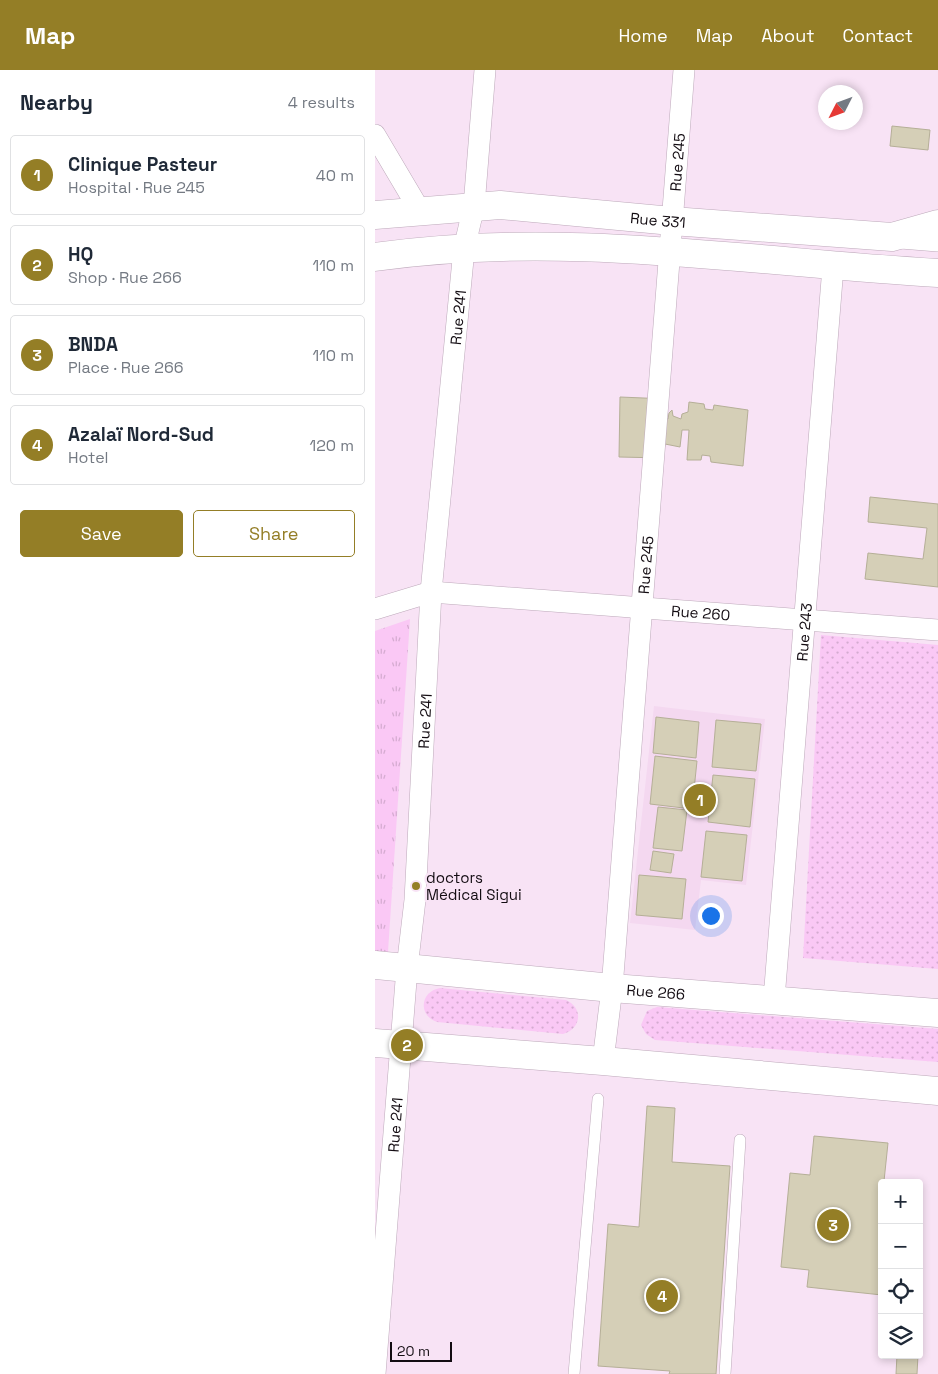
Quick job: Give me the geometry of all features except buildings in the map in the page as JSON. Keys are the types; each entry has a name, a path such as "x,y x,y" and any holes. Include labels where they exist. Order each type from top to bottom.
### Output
{"street":[{"name":"Rue 241","path":"375,1374 388,1044 407,968 415,900 431,592 464,249 474,206 485,70"},
{"name":"Rue 245","path":"603,1061 612,988 640,607 684,70"},
{"path":"375,134 420,211"},
{"name":"Rue 331","path":"375,215 500,205 672,221 892,238 938,224"},
{"path":"892,238 938,241"},
{"name":"Rue 331","path":"375,258 464,249 545,247 669,252 938,273"},
{"name":"Rue 243","path":"774,999 833,266"},
{"name":"Rue 260","path":"375,609 431,592 938,630"},
{"name":"Rue 266","path":"375,965 612,988 938,1013"},
{"path":"388,1044 603,1061 938,1092"}],"lane":[{"path":"574,1374 598,1099"},
{"path":"725,1374 740,1140"}],"shaded area":[{"path":"654,706 765,719 746,885 701,880 695,930 630,923"}],"green space":[{"path":"410,619 388,952 375,951 375,631"},
{"path":"821,635 938,645 938,969 803,958"},
{"path":"440,988 566,1000 576,1008 578,1013 577,1023 574,1028 563,1034 437,1022 426,1014 424,1004 425,998 429,994"},
{"path":"657,1007 938,1029 938,1062 655,1040 646,1034 641,1025 647,1011"}],"place":[{"name":"Clinique Pasteur","path":"700,800"},
{"name":"doctors Médical Sigui","path":"416,886"},
{"name":"HQ","path":"407,1045"},
{"name":"BNDA","path":"833,1225"},
{"name":"Azalaï Nord-Sud","path":"662,1296"}]}
